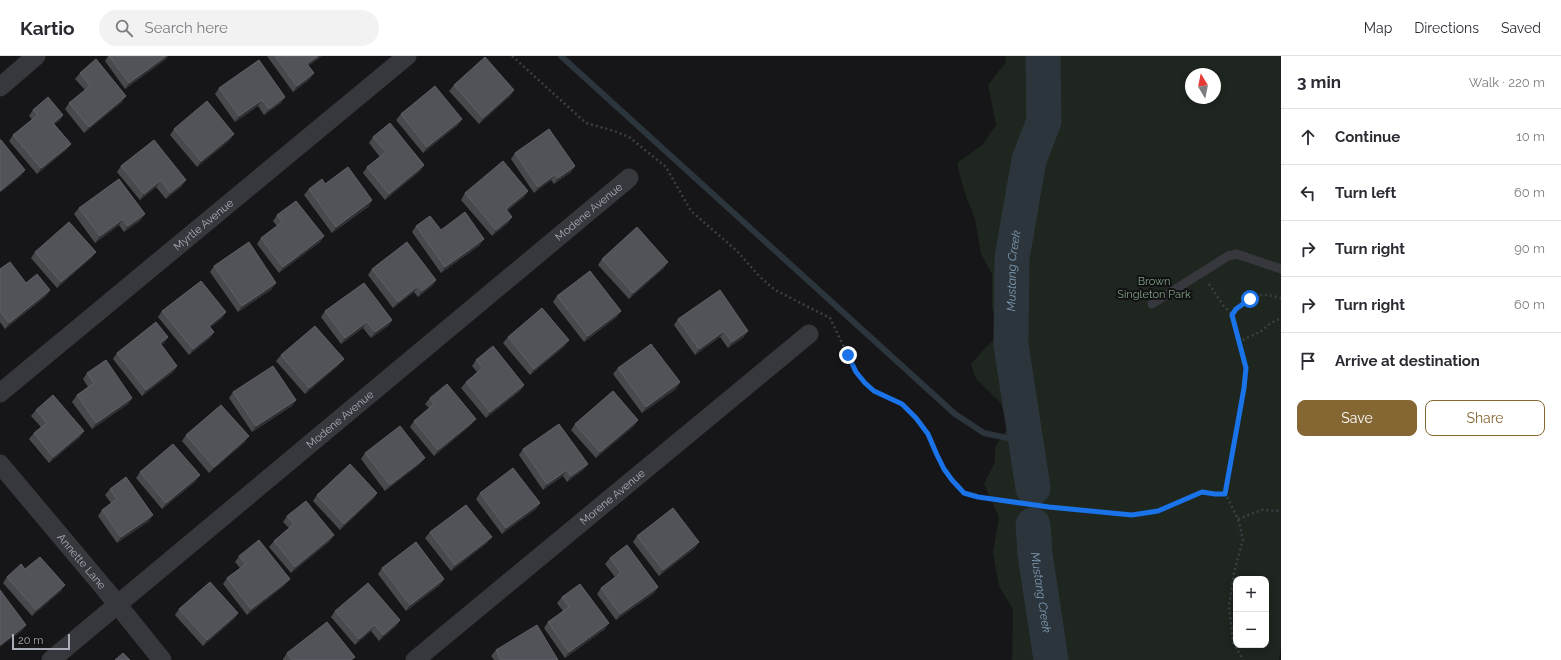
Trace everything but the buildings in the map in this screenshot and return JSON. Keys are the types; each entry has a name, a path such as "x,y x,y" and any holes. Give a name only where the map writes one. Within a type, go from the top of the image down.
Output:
{"street":[{"path":"0,87 36,56"},
{"name":"Myrtle Avenue","path":"0,393 407,56"},
{"name":"Modene Avenue","path":"51,660 629,178"},
{"name":"Morene Avenue","path":"415,660 809,334"},
{"name":"Annette Lane","path":"0,464 118,604 162,660"}],"lane":[{"path":"1152,304 1228,256 1237,254 1281,269"}],"path":[{"path":"512,56 586,123 629,137 666,167 691,211 737,251 759,276 775,290 830,318 856,372 874,391 902,404 916,418 928,434 944,469 964,493 978,497 1049,507 1132,515 1158,511 1202,492 1225,494"},
{"path":"1201,273 1223,305 1232,315 1246,368 1244,388 1225,494 1238,519 1243,539 1234,573 1229,606 1233,642 1243,660"},
{"path":"1232,315 1236,309 1250,299 1263,295 1281,298"},
{"path":"1238,342 1260,332 1271,323 1281,318"},
{"path":"1238,519 1262,510 1281,511"}],"green space":[{"name":"Brown Singleton Park","path":"1005,56 1281,56 1281,647 1279,660 1012,660 1013,610 999,586 993,553 999,517 984,484 995,462 995,447 1011,423 1000,402 976,379 971,364 999,335 992,308 992,274 981,254 975,219 964,191 957,163 982,145 996,125 988,85 1006,62"}],"waterway":[{"path":"561,56 955,414 984,433 1026,442"},
{"name":"Mustang Creek","path":"1033,488 1011,345 1012,258 1029,160 1044,121 1043,56"},
{"name":"Mustang Creek","path":"1033,525 1035,554 1051,660"}],"route":[{"path":"848,355 856,372 865,383 874,391 902,404 916,418 928,434 944,469 964,493 978,497 1049,507 1132,515 1158,511 1202,492 1225,494 1244,388 1246,368 1232,315 1236,309 1250,299"}]}
